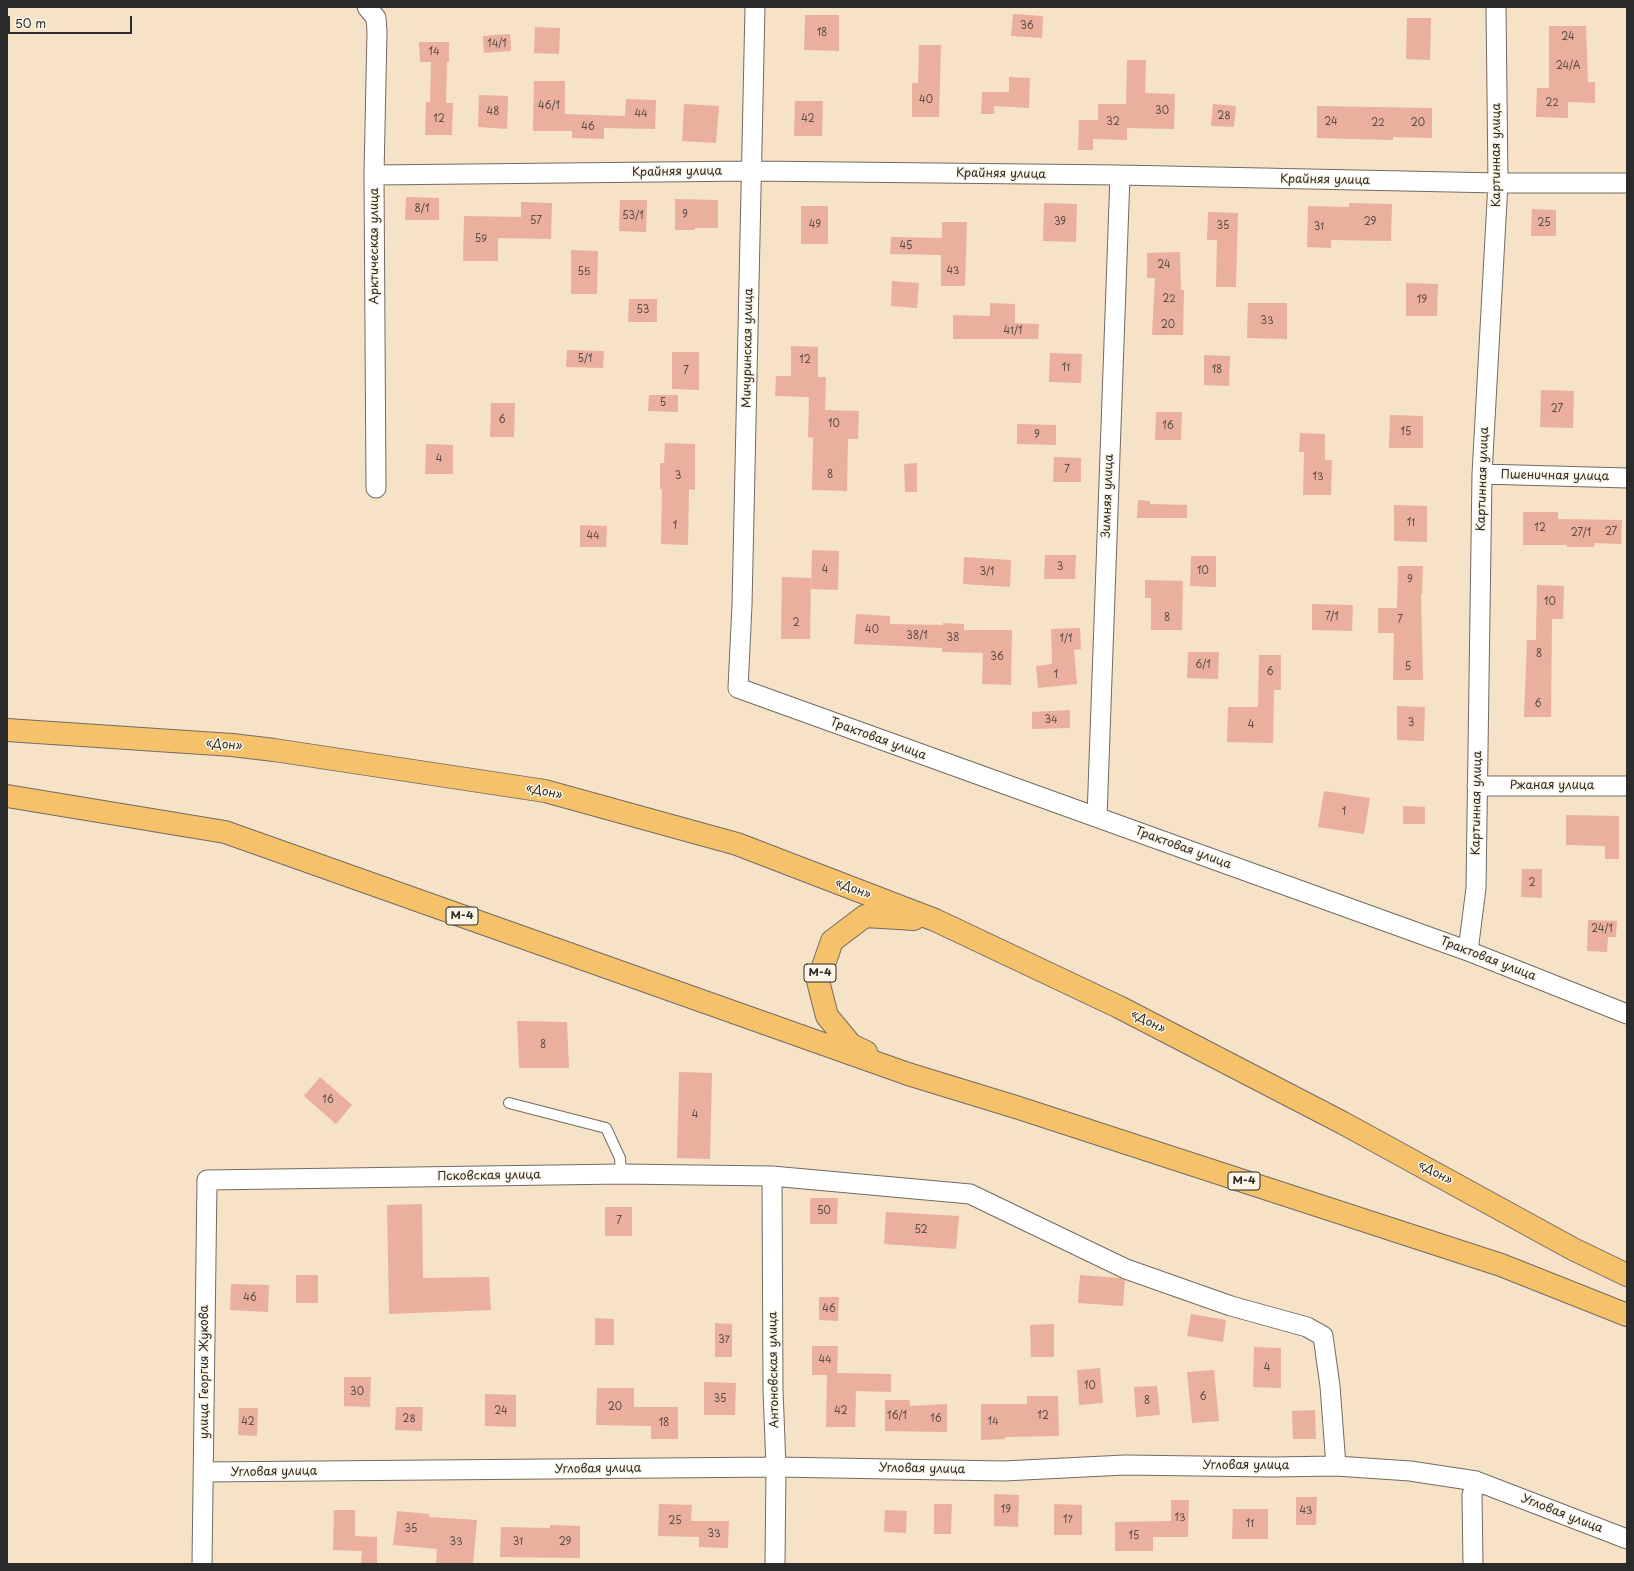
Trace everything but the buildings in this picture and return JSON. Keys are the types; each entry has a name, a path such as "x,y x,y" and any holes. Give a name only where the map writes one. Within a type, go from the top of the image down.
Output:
{"highway":[{"name":"«Дон»","path":"7,730 232,745 545,791 737,844 935,920 1119,1007 1343,1123 1573,1249 1627,1275"},
{"name":"М-4","path":"7,796 225,832 908,1074 1019,1108 1501,1265 1627,1315"},
{"name":"М-4","path":"908,1074 851,1045 827,1016 818,981 832,941 865,916 935,920"}],"street":[{"name":"Арктическая улица","path":"367,7 376,18 377,32 374,175 376,488"},
{"name":"Мичуринская улица","path":"738,688 742,605 755,7"},
{"name":"Картинная улица","path":"1468,951 1476,888 1482,474 1498,183 1496,7"},
{"name":"Крайняя улица","path":"374,175 752,171 1120,175 1498,183 1627,184"},
{"name":"Зимняя улица","path":"1096,817 1120,175"},
{"name":"Пшеничная улица","path":"1482,474 1627,478"},
{"name":"Трактовая улица","path":"738,688 1468,951 1627,1014"},
{"name":"Ржаная улица","path":"1477,786 1627,786"},
{"name":"Псковская улица","path":"207,1180 621,1174 772,1176 970,1194 1126,1269 1231,1306 1307,1327 1323,1336 1330,1386 1336,1466"},
{"name":"Антоновская улица","path":"772,1176 773,1390 776,1467 775,1564"},
{"name":"улица Георгия Жукова","path":"202,1564 207,1180"},
{"name":"Угловая улица","path":"204,1472 776,1467 1004,1471 1125,1464 1272,1467 1336,1466 1410,1471 1476,1481 1627,1539"},
{"path":"1473,1564 1472,1494 1476,1481"}],"lane":[{"path":"509,1103 606,1128 620,1158 621,1174"}]}
